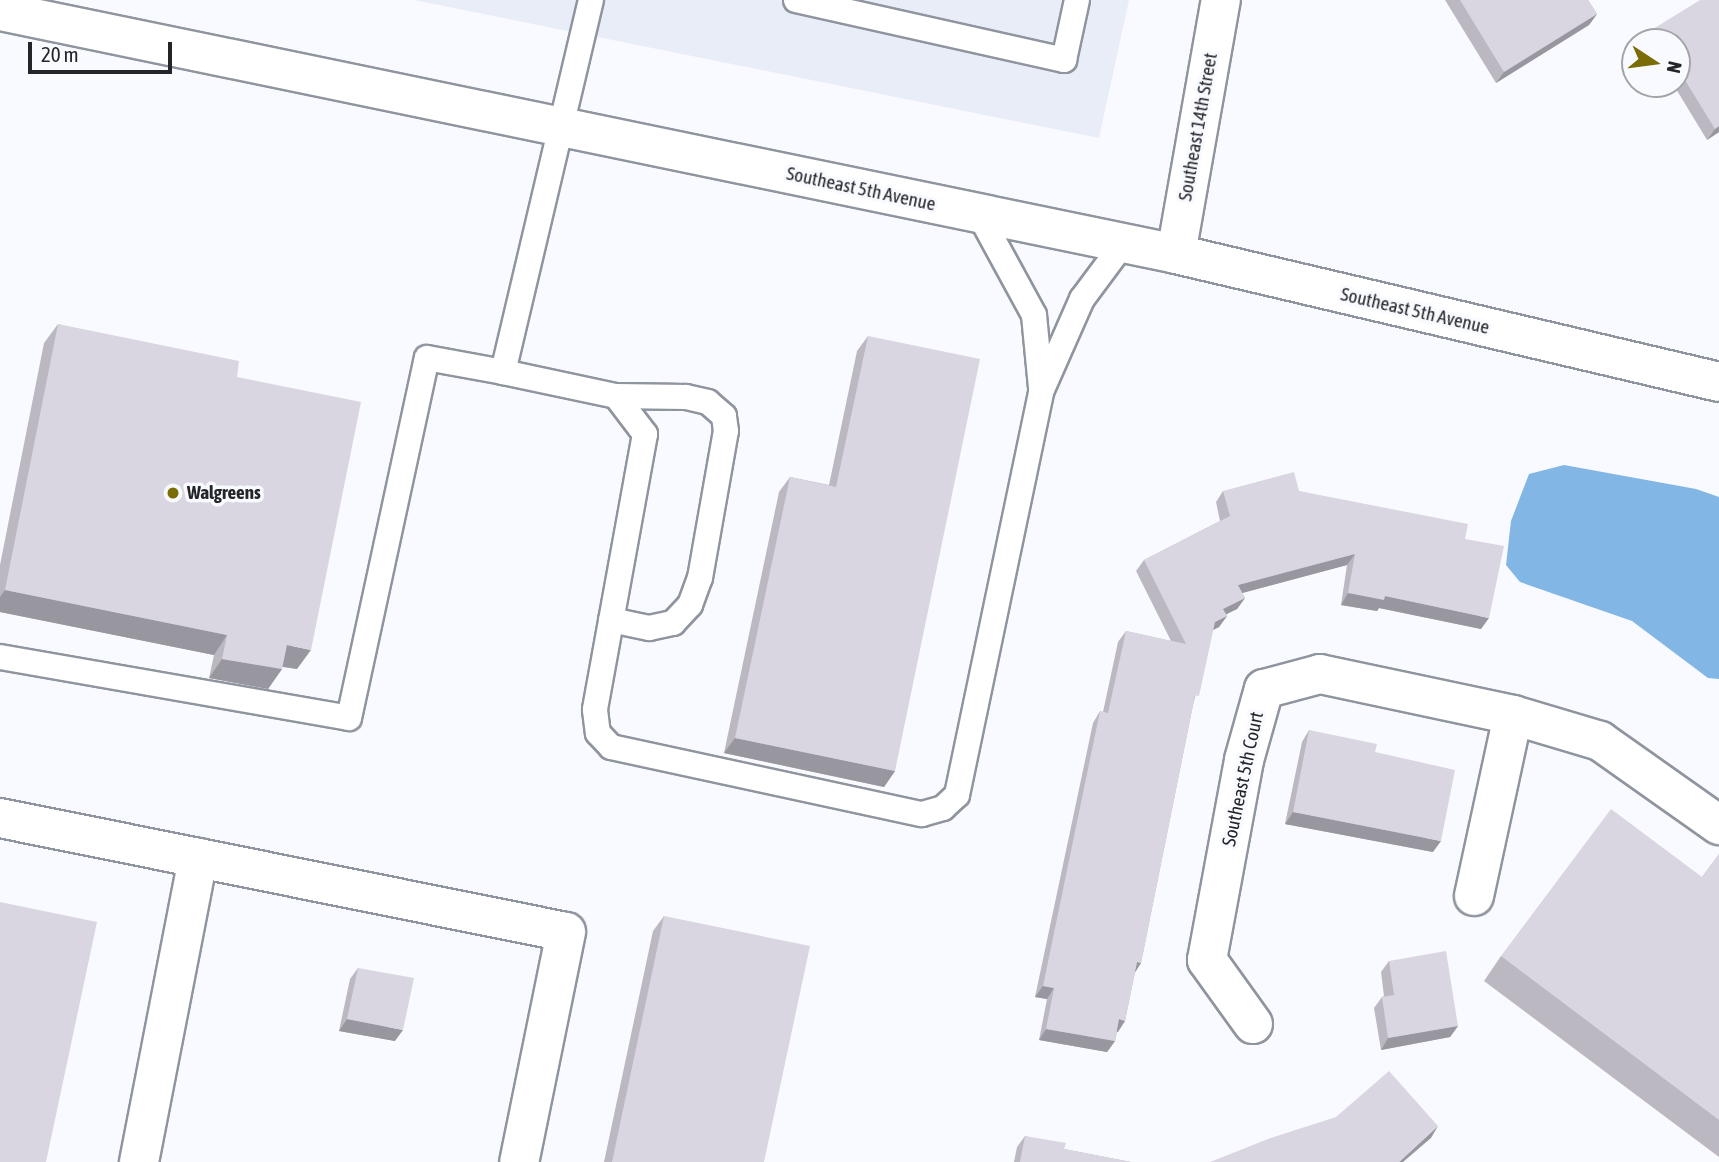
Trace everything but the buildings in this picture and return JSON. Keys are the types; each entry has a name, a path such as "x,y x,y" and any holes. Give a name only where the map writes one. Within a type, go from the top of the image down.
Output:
{"street":[{"name":"Southeast 14th Street","path":"1175,254 1220,0"},
{"name":"Southeast 5th Avenue","path":"0,11 1175,254 1719,382"},
{"name":"Southeast 5th Court","path":"1253,1024 1207,960 1244,760 1264,689 1321,674 1513,715 1600,741 1719,825"},
{"path":"1474,896 1513,715"},
{"path":"0,818 566,932 519,1162"},
{"path":"139,1162 198,858"}],"lane":[{"path":"503,372 591,0"},
{"path":"796,0 1064,60 1077,0"},
{"path":"979,214 1034,314 1041,393"},
{"path":"616,396 645,434 595,710 598,733 611,747 922,814 943,808 957,795 1041,393 1082,299 1123,244"},
{"path":"0,657 349,718 427,358 616,396 685,397 708,402 724,416 726,448 700,578 690,606 673,623 649,628 611,620"}],"shaded area":[{"path":"414,0 1129,0 1099,138"}],"water":[{"path":"1564,465 1696,489 1719,497 1719,679 1708,678 1632,621 1520,582 1506,565 1511,521 1529,474"}],"place":[{"name":"Walgreens","path":"173,493"}]}
